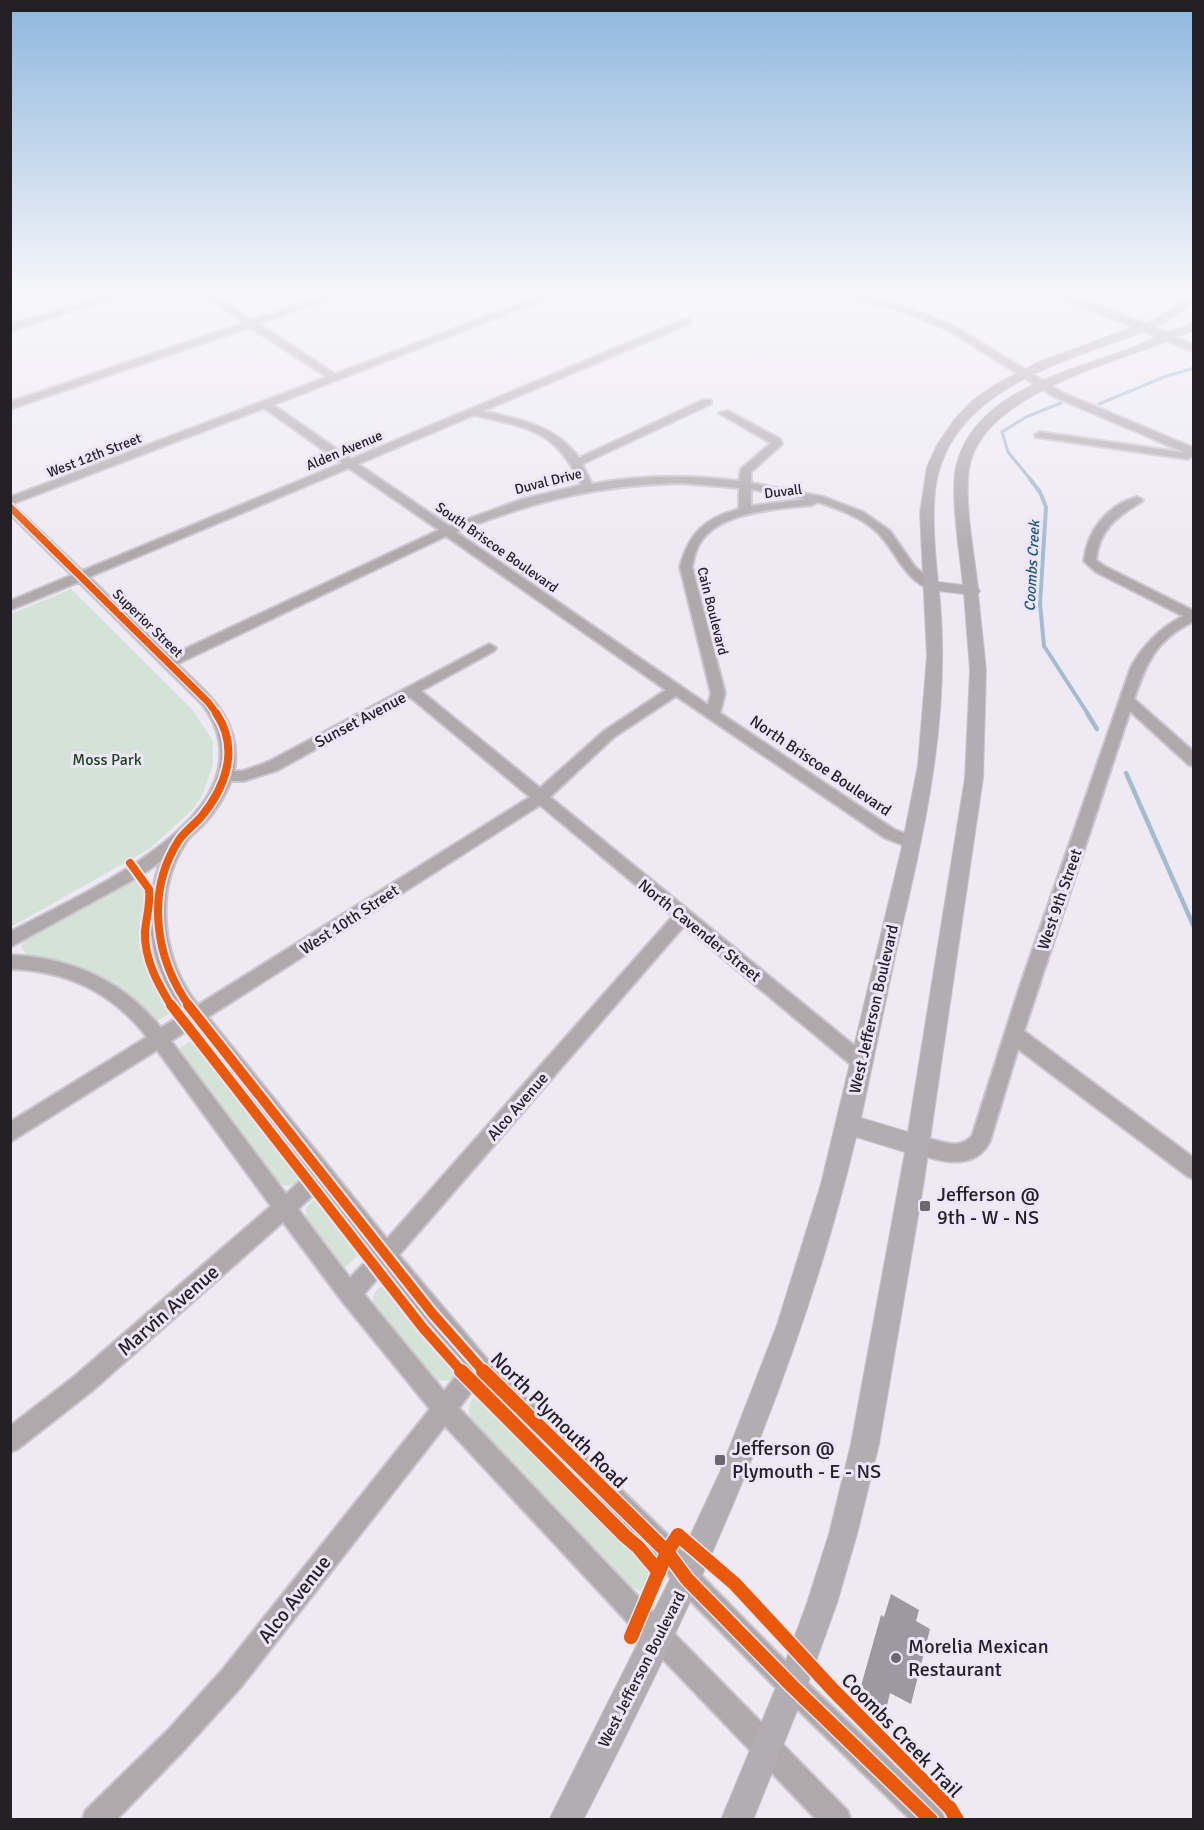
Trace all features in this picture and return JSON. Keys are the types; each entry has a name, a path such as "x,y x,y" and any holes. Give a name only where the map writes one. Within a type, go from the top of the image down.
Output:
{"main road":[{"name":"West Jefferson Boulevard","path":"565,1820 687,1579 750,1430 782,1345 832,1188 911,842 932,730 935,662 933,586 927,528 929,486 933,467 942,447 961,419 990,393 1032,379"},
{"name":"West Jefferson Boulevard","path":"737,1820 792,1686 822,1603 843,1534 865,1444 917,1145 974,778 979,679 973,591 961,484 967,453 978,432 1032,379"},
{"path":"933,586 973,591"},
{"path":"848,1124 917,1145"}],"street":[{"path":"10,406 91,378"},
{"name":"West 12th Street","path":"10,501 334,378"},
{"name":"Alden Avenue","path":"10,606 553,378"},
{"path":"1032,379 1068,399 1194,452"},
{"path":"576,463 707,402"},
{"name":"South Briscoe Boulevard","path":"265,404 713,714"},
{"path":"474,412 544,432 563,446 576,463 587,486"},
{"path":"724,413 776,441 777,444 746,471 744,485 746,511"},
{"path":"1040,435 1194,457"},
{"name":"Duval Drive","path":"169,662 447,531 520,502 587,486 674,479 744,485 824,500 870,521 897,546 917,576 933,586"},
{"name":"Duvall","path":"746,511 824,500"},
{"path":"1137,500 1101,524 1095,537 1090,561 1100,569 1193,616"},
{"name":"Superior Street","path":"10,507 169,662 208,702 223,722 230,748 226,776 214,801 180,839"},
{"name":"Cain Boulevard","path":"713,714 718,693 686,567 687,553 696,537 718,520 746,511"},
{"name":"West 9th Street","path":"917,1145 963,1154 974,1149 980,1141 1144,654 1162,633 1193,616"},
{"name":"Sunset Avenue","path":"226,776 244,776 273,766 489,648"},
{"name":"West 10th Street","path":"10,1133 539,798 609,734 676,690"},
{"name":"North Cavender Street","path":"412,691 861,1062"},
{"path":"1127,700 1194,761"},
{"name":"North Briscoe Boulevard","path":"713,714 890,834 911,842"},
{"path":"180,839 145,866 14,939 14,962 73,973 121,998 159,1039 349,1294 444,1409 837,1820"},
{"name":"North Plymouth Road","path":"180,839 163,883 159,902 158,933 164,960 174,981 197,1016 432,1313 478,1366 667,1552 687,1579 792,1686 931,1820"},
{"path":"145,866 163,883"},
{"name":"Alco Avenue","path":"349,1294 387,1254 683,916"},
{"path":"1015,1034 1194,1170"},
{"name":"Marvin Avenue","path":"10,1441 84,1383 322,1175"},
{"name":"Alco Avenue","path":"96,1820 177,1739 232,1678 478,1366"}],"green space":[{"name":"Moss Park","path":"71,589 192,709 213,741 213,764 203,794 192,810 149,849 11,927 11,614"},
{"path":"144,876 155,887 153,936 158,963 169,991 179,1007 156,1022 141,1007 112,985 83,973 28,958 21,946 25,941"},
{"path":"201,1034 305,1167 302,1177 296,1184 288,1186 278,1182 177,1050"},
{"path":"321,1196 332,1199 368,1246 343,1269 306,1219 306,1208 315,1198"},
{"path":"391,1283 401,1287 459,1360 456,1374 450,1380 434,1381 376,1311 373,1301 375,1293 381,1287"},
{"path":"484,1391 492,1392 661,1561 660,1574 650,1589 644,1591 632,1587 472,1421 469,1412 470,1403 475,1396"}],"building":[{"name":"Morelia Mexican Restaurant","path":"891,1594 919,1610 916,1621 930,1629 911,1704 890,1693 886,1710 861,1686 881,1615 884,1617"}],"waterway":[{"name":"Coombs Creek","path":"1099,404 1161,378"},
{"name":"Coombs Creek","path":"1031,480 1008,452 1002,432 1026,417 1061,403"},
{"name":"Coombs Creek","path":"1030,479 1040,492 1046,507 1040,604 1044,646 1088,714"},
{"name":"Coombs Creek","path":"1087,713 1097,729"},
{"name":"Coombs Creek","path":"1126,773 1194,927"}],"cycle path":[{"path":"10,507 208,702 225,730 229,744 229,758 222,785 201,817 179,840 166,868 159,899 160,946 171,978 188,1005 432,1313 478,1366 667,1552 687,1579 792,1686 931,1820"},
{"path":"130,863 148,885 150,894 145,930 147,952 158,983 175,1011 423,1328 468,1379 625,1536 634,1542 659,1572"},
{"name":"Coombs Creek Trail","path":"631,1637 667,1552 678,1535 735,1584 834,1691 950,1808 957,1820"}],"place":[{"name":"Jefferson @ 9th - W - NS","path":"925,1206"},
{"name":"Jefferson @ Plymouth - E - NS","path":"720,1460"},
{"name":"Morelia Mexican Restaurant","path":"896,1658"}]}
